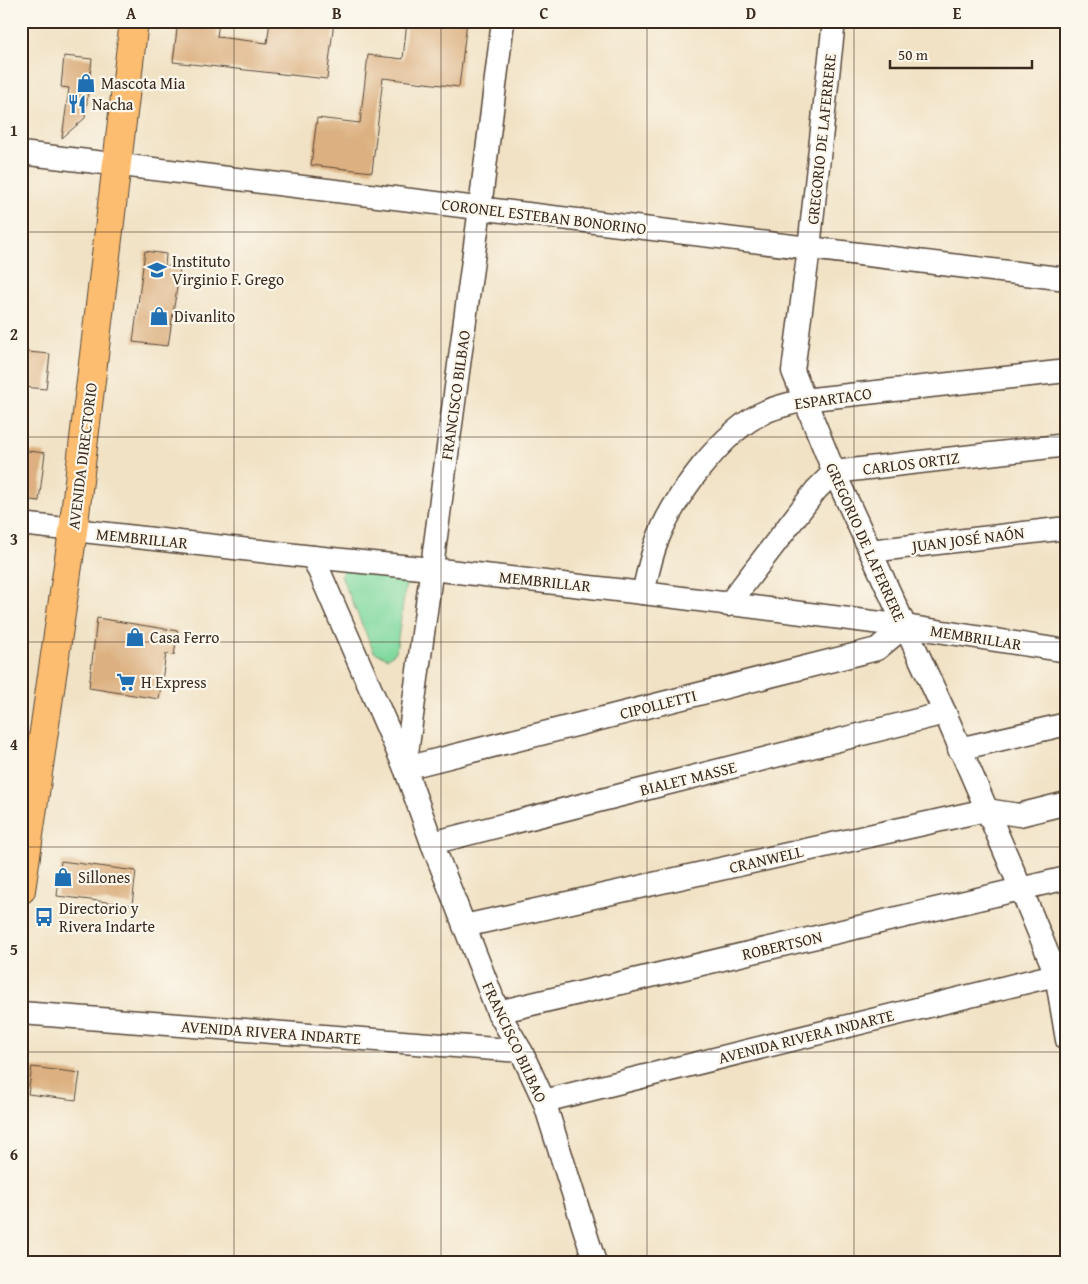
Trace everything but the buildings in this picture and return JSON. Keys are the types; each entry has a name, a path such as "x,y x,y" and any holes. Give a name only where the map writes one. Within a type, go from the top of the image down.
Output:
{"main road":[{"name":"AVENIDA DIRECTORIO","path":"21,890 74,531 134,21"}],"street":[{"name":"FRANCISCO BILBAO","path":"405,768 480,208 503,21"},
{"name":"GREGORIO DE LAFERRERE","path":"834,21 809,248 793,371 834,472 945,713 1021,889 1061,973 1067,1040"},
{"name":"CORONEL ESTEBAN BONORINO","path":"21,153 1067,279"},
{"name":"ESPARTACO","path":"643,593 656,543 671,513 694,477 733,432 766,411 804,400 1067,371"},
{"name":"CARLOS ORTIZ","path":"834,472 1067,445"},
{"path":"728,605 816,490 834,472"},
{"name":"MEMBRILLAR","path":"21,524 643,593 904,626 1067,651"},
{"name":"JUAN JOSÉ NAÓN","path":"870,550 1067,528"},
{"name":"FRANCISCO BILBAO","path":"313,557 405,768 498,1012 521,1051 544,1101 596,1263"},
{"name":"CIPOLLETTI","path":"405,768 877,649 904,626"},
{"name":"BIALET MASSE","path":"432,843 945,713"},
{"path":"959,749 1067,724"},
{"name":"CRANWELL","path":"464,926 986,810 1019,815 1067,803"},
{"name":"ROBERTSON","path":"498,1012 1067,878"},
{"name":"AVENIDA RIVERA INDARTE","path":"544,1101 1061,973"},
{"name":"AVENIDA RIVERA INDARTE","path":"21,1013 521,1051"}],"green space":[{"path":"344,566 404,575 406,583 396,652 388,658 374,652 341,576"}],"place":[{"name":"Mascota Mia","path":"86,83"},
{"name":"Nacha","path":"77,104"},
{"name":"Instituto Virginio F. Grego","path":"157,270"},
{"name":"Divanlito","path":"159,316"},
{"name":"Casa Ferro","path":"135,637"},
{"name":"H Express","path":"126,682"},
{"name":"Sillones","path":"63,877"},
{"name":"Directorio y Rivera Indarte","path":"44,917"}]}
